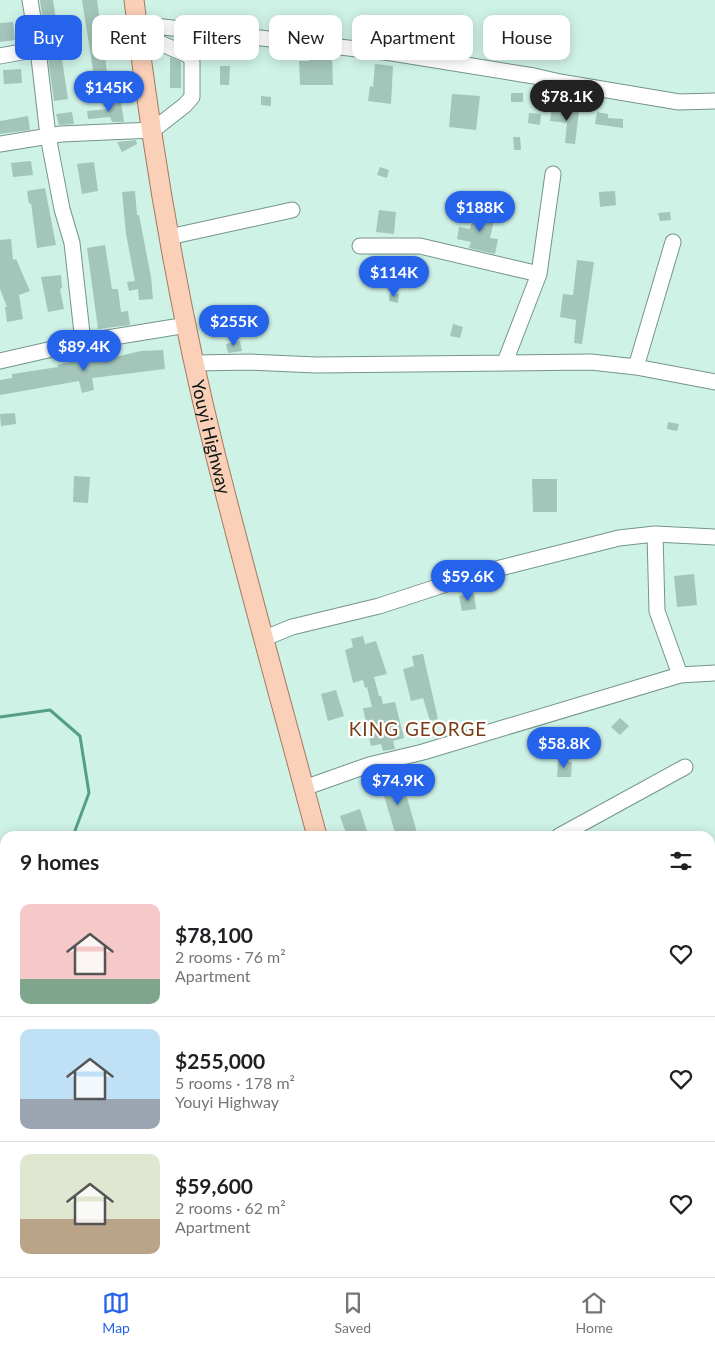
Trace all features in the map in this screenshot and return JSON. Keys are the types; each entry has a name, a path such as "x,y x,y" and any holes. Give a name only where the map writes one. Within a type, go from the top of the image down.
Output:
{"main road":[{"name":"Youyi Highway","path":"134,0 136,15"},
{"name":"Youyi Highway","path":"143,60 169,238 215,453 316,831"}],"street":[{"path":"30,0 32,15"},
{"path":"164,31 392,53 679,102 715,101"},
{"path":"0,144 48,136 116,130 153,130 185,105 192,97 192,62 190,56 164,43"},
{"path":"0,56 15,53"},
{"path":"39,60 48,136 62,209 72,243 83,342"},
{"path":"505,362 539,274 553,174"},
{"path":"169,238 292,210"},
{"path":"636,367 673,242"},
{"path":"360,246 420,246 539,274"},
{"path":"0,361 83,342 187,325"},
{"path":"196,363 249,362 316,365 591,362 636,367 715,382"},
{"path":"265,638 292,627 379,606 480,573 619,538 655,534 715,537"},
{"path":"655,534 657,611 680,675"},
{"path":"304,788 369,765 423,752 680,675 715,673"},
{"path":"569,831 685,767"}],"building":[{"path":"40,0 53,0 55,15 42,15"},
{"path":"82,0 97,0 99,15 92,15 92,60 105,60 110,93 97,95"},
{"path":"13,22 15,40 0,42 0,23"},
{"path":"170,57 181,62 181,88 170,88"},
{"path":"48,60 62,60 68,99 54,101"},
{"path":"332,60 333,85 300,85 299,61"},
{"path":"375,64 393,66 391,104 368,101 370,86 373,87"},
{"path":"220,66 230,66 229,85 220,85"},
{"path":"21,69 22,83 4,84 3,70"},
{"path":"511,93 523,93 523,102 511,102"},
{"path":"452,94 480,96 476,130 449,127"},
{"path":"261,96 271,97 271,106 261,105"},
{"path":"121,102 124,122 112,122 110,117 88,119 87,111 108,109 107,105"},
{"path":"552,108 579,110 575,144 565,143 567,123 550,121"},
{"path":"72,112 74,124 59,125 56,114"},
{"path":"597,112 608,114 608,118 623,119 623,128 595,124"},
{"path":"529,113 541,114 540,125 528,123"},
{"path":"28,116 30,130 0,134 0,121"},
{"path":"513,137 520,137 521,150 514,150"},
{"path":"136,140 137,144 122,152 117,142"},
{"path":"31,161 33,175 13,177 11,163"},
{"path":"94,162 98,191 82,194 77,164"},
{"path":"380,167 389,170 387,178 377,175"},
{"path":"45,188 56,245 37,248 31,203 29,204 27,191"},
{"path":"135,191 137,215 139,215 151,277 153,299 139,300 138,289 129,291 127,282 135,281 126,234 122,192"},
{"path":"615,191 616,205 600,207 599,192"},
{"path":"379,210 396,212 394,234 376,232"},
{"path":"475,211 495,216 490,238 498,239 495,254 469,248 471,242 457,239 459,227 470,229"},
{"path":"670,212 671,220 660,221 658,213"},
{"path":"11,239 13,260 16,259 30,291 19,295 23,319 7,322 5,307 7,307 0,289 0,240"},
{"path":"105,245 112,289 118,289 121,312 128,311 130,325 98,329 87,248"},
{"path":"577,260 594,262 582,344 574,343 576,320 560,317 563,294 573,295"},
{"path":"61,275 62,288 60,289 64,309 48,312 41,277"},
{"path":"390,293 399,294 398,303 389,301"},
{"path":"453,324 463,327 460,338 450,336"},
{"path":"240,341 242,351 228,353 226,344"},
{"path":"163,350 165,369 92,378 94,390 82,393 79,381 0,395 0,380 12,378 12,374 58,367 57,365 77,360 93,358 94,362 141,351"},
{"path":"15,413 16,424 1,426 0,414"},
{"path":"668,422 679,424 677,431 667,429"},
{"path":"74,476 90,477 88,503 73,502"},
{"path":"532,479 557,479 557,512 533,512"},
{"path":"694,574 697,605 677,607 674,576"},
{"path":"474,593 476,609 462,611 459,596"},
{"path":"363,636 365,644 376,641 387,674 374,677 379,696 381,696 383,704 395,702 404,738 393,741 395,749 383,751 381,744 371,746 363,708 372,707 367,687 365,688 363,680 353,683 345,650 353,647 351,639"},
{"path":"423,654 438,719 430,721 423,698 411,701 403,669 414,666 412,656"},
{"path":"336,690 344,716 328,721 321,694"},
{"path":"620,718 629,726 620,735 611,727"},
{"path":"558,761 572,762 571,777 557,777"},
{"path":"400,773 417,831 395,831 379,779"},
{"path":"360,809 367,831 345,831 340,816"}],"waterway":[{"path":"0,717 50,710 80,736 89,793 75,831"}],"district":[{"name":"KING GEORGE","path":"418,728"}]}
